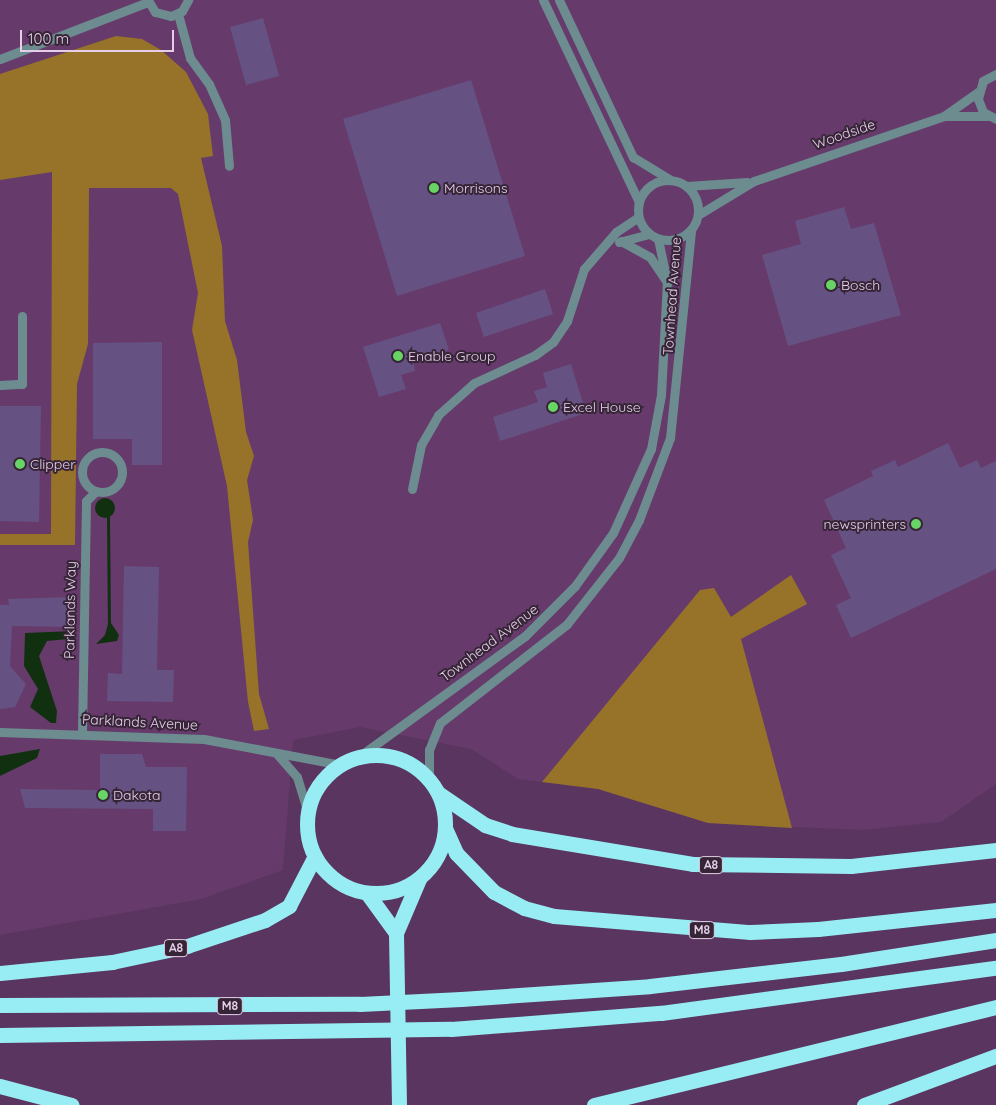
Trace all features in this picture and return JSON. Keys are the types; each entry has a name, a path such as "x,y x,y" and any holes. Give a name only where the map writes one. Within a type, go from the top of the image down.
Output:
{"highway":[{"path":"396,933 366,893 331,877 315,856 308,835 308,813 319,785 341,764 357,758 396,758 429,780 438,793 446,828 438,856 419,879 396,933 399,1105"},
{"name":"A8","path":"438,793 484,825 512,834 693,864 851,866 996,850"},
{"name":"M8","path":"446,828 456,853 494,892 524,908 554,916 750,932 818,930 996,910"},
{"name":"A8","path":"0,973 112,962 187,946 265,920 289,906 315,856"},
{"path":"366,893 394,891 419,879"},
{"name":"M8","path":"0,1005 350,1004 461,999 650,986 841,964 996,940"},
{"name":"M8","path":"0,1036 451,1029 661,1013 996,968"},
{"path":"594,1105 996,1007"},
{"path":"864,1105 996,1056"},
{"path":"0,1086 72,1105"}],"street":[{"path":"178,14 188,0"},
{"path":"543,0 639,202 638,217 654,236"},
{"path":"559,0 633,157 669,179 687,186 697,199 698,216 691,230 676,239 654,236 621,241 604,246"},
{"path":"0,59 148,1 158,14 178,14"},
{"path":"178,14 190,58 209,84 225,120 229,166"},
{"name":"Woodside","path":"698,216 754,181 944,116 978,92 983,81 996,74"},
{"name":"Woodside","path":"978,92 980,106 994,119"},
{"name":"Woodside","path":"944,116 994,119"},
{"path":"639,202 650,186 669,179"},
{"name":"Woodside","path":"687,186 754,181"},
{"path":"412,489 421,445 438,415 474,383 535,355 553,342 567,321 584,270 604,246 638,217"},
{"name":"Townhead Avenue","path":"429,780 429,750 440,723 566,624 618,558 639,520 671,431 691,230"},
{"name":"Townhead Avenue","path":"357,758 525,636 553,612 600,554 633,497 651,450 665,360 667,282 654,236"},
{"path":"621,241 650,257 667,282"},
{"path":"0,385 22,384 22,316"},
{"path":"107,452 119,460 122,474 112,489 96,491 85,482 82,466 91,455 107,452"},
{"name":"Parklands Way","path":"82,732 86,501 96,491"},
{"name":"Parklands Avenue","path":"0,732 82,732 222,741 277,754 341,764"},
{"path":"277,754 297,777 308,813"}],"shaded area":[{"path":"0,0 996,0 996,784 941,822 862,830 708,823 598,789 518,779 471,749 360,727 293,740 283,870 201,899 0,935"},
{"path":"116,36 142,39 161,50 186,72 208,114 213,156 201,158 222,246 225,321 237,360 246,432 254,456 247,480 253,520 248,542 259,694 269,729 254,731 248,702 227,486 192,330 198,293 178,194 171,188 89,188 88,344 77,384 75,545 0,545 0,534 51,534 52,172 0,180 0,74"},
{"path":"105,498 112,501 115,508 112,515 105,518 98,515 95,508 98,501"},
{"path":"791,575 807,604 741,639 792,828 708,823 598,789 542,782 700,590 714,588 731,617"},
{"path":"109,620 119,635 117,641 96,644 105,635"},
{"path":"74,631 76,644 68,639 47,641 39,656 57,711 56,723 51,723 30,707 38,689 24,666 25,633"},
{"path":"40,749 37,758 0,776 0,756"}],"building":[{"path":"263,18 279,76 246,85 230,27"},
{"name":"Morrisons","path":"471,80 525,256 397,296 343,119"},
{"name":"Bosch","path":"844,207 851,229 874,223 901,315 788,346 762,255 801,244 795,221"},
{"path":"545,289 553,314 484,337 476,313"},
{"name":"Enable Group","path":"440,323 449,350 413,361 415,371 401,375 406,389 379,397 363,347"},
{"path":"162,342 162,465 132,465 132,439 93,439 93,343"},
{"name":"Excel House","path":"571,364 586,413 500,441 493,417 538,402 534,391 547,387 543,373"},
{"name":"Clipper","path":"0,406 41,406 39,522 0,521"},
{"name":"newsprinters","path":"948,443 960,468 977,460 981,468 996,461 996,569 851,638 836,605 851,598 831,555 846,548 824,500 873,476 871,471 895,460 898,467"},
{"path":"124,566 159,567 157,670 174,670 173,702 107,701 108,673 122,674"},
{"path":"72,597 71,627 12,626 10,666 26,684 15,707 0,709 0,605 9,605 8,599"},
{"name":"Dakota","path":"100,754 142,754 146,767 187,767 186,831 153,831 153,809 25,808 20,789 100,790"}],"waterway":[{"path":"108,516 109,623"}],"place":[{"name":"Morrisons","path":"434,188"},
{"name":"Bosch","path":"831,285"},
{"name":"Enable Group","path":"398,356"},
{"name":"Excel House","path":"553,407"},
{"name":"Clipper","path":"20,464"},
{"name":"newsprinters","path":"916,524"},
{"name":"Dakota","path":"103,795"}]}
